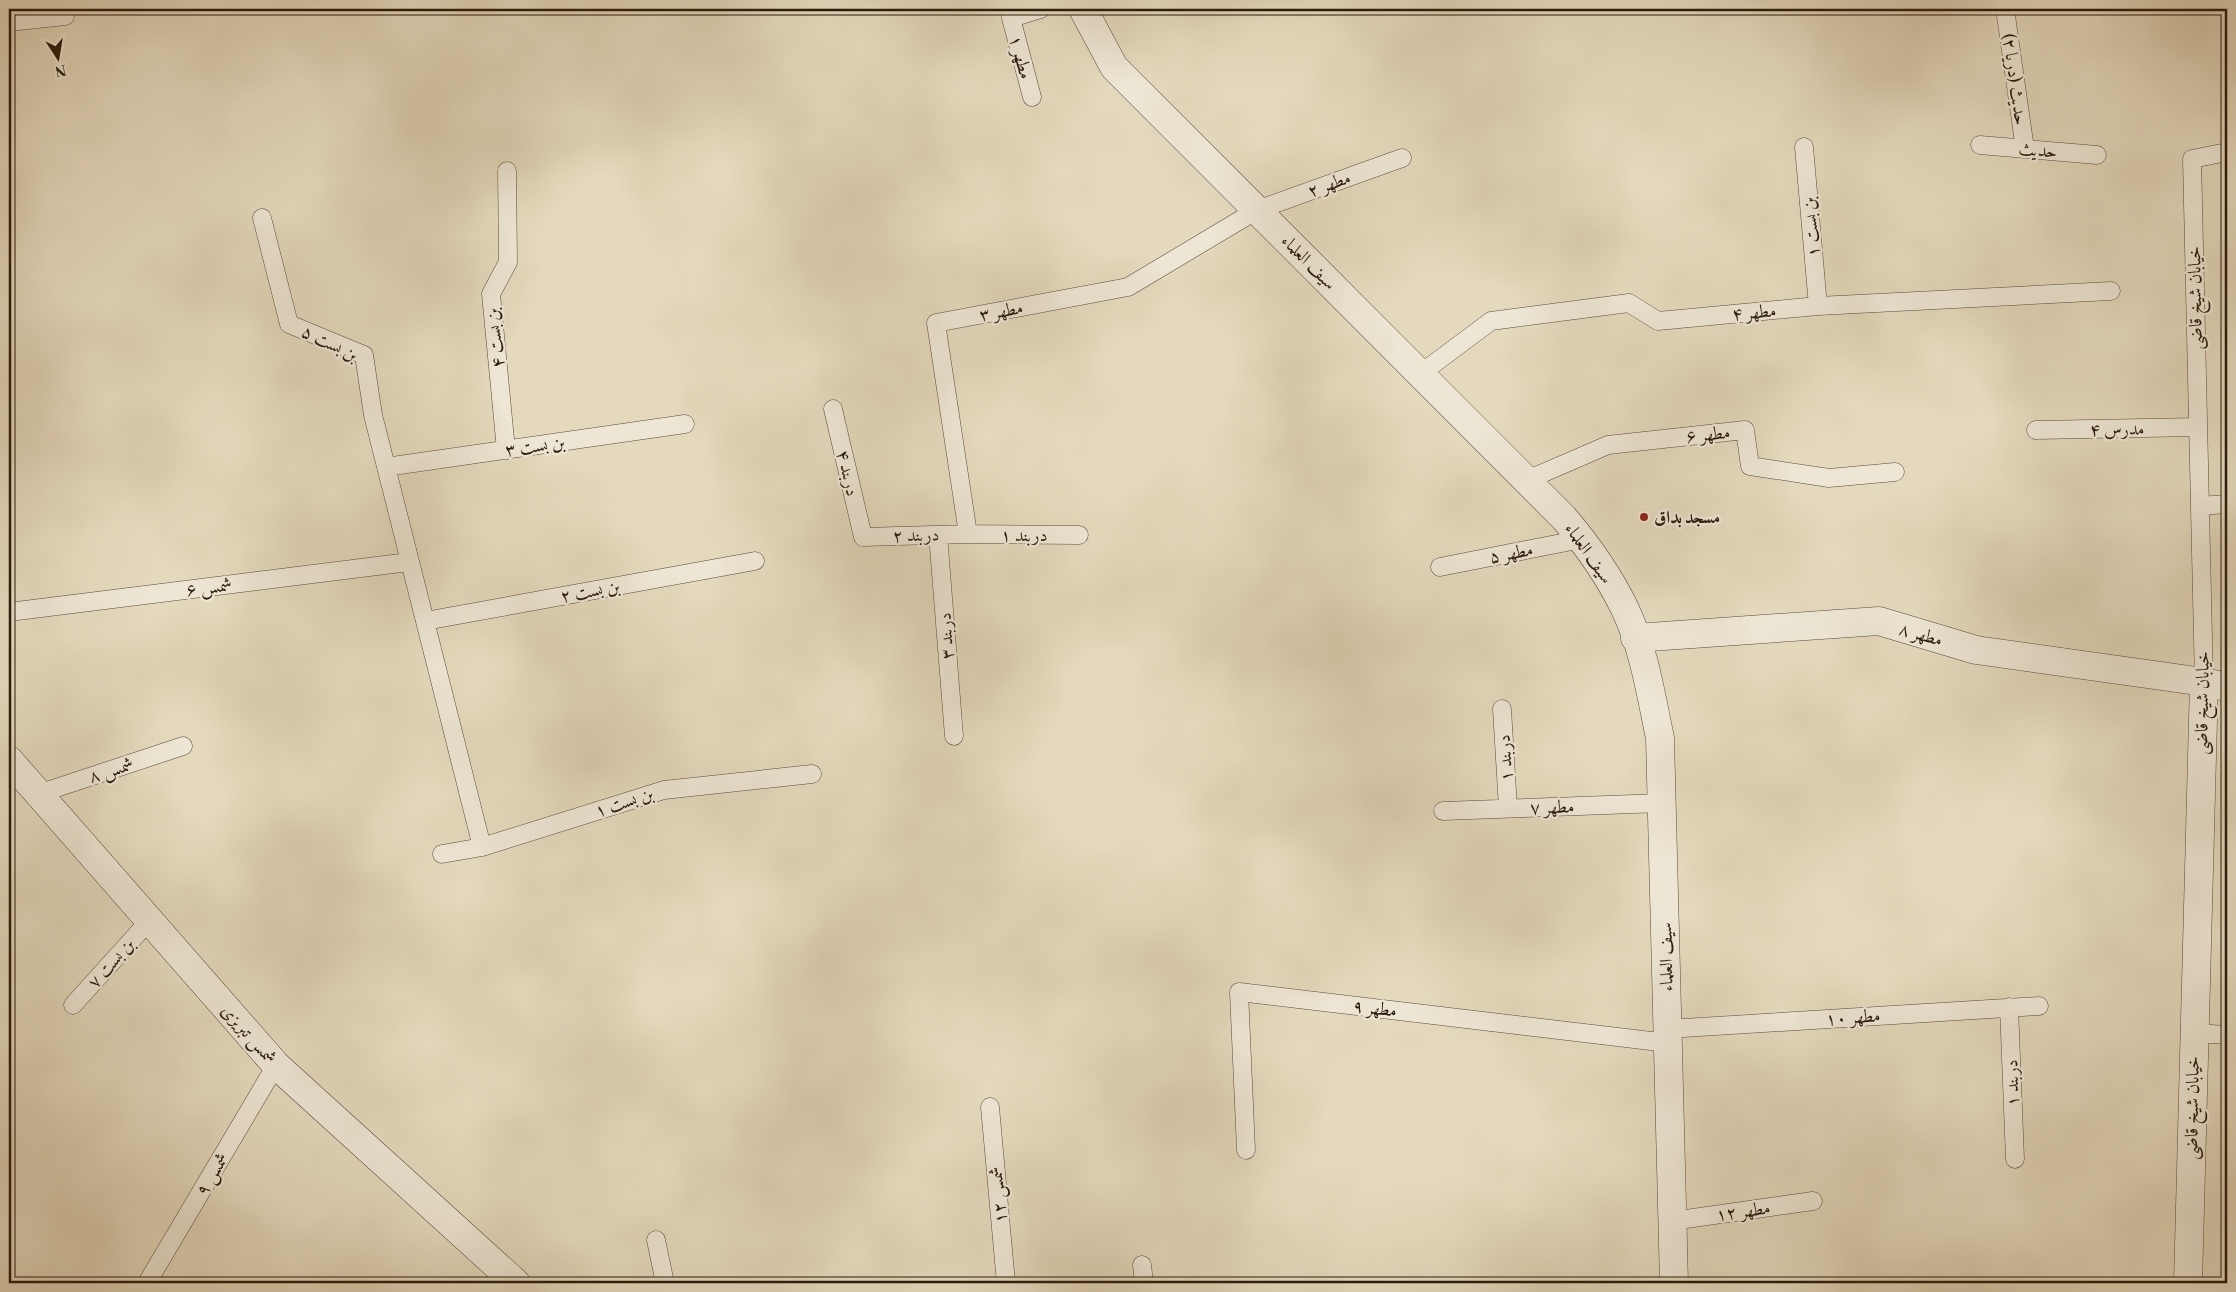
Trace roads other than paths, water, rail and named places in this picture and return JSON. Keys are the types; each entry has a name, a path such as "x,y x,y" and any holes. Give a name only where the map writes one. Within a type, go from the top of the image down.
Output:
{"street":[{"name":"سیف العلماء","path":"1083,9 1114,67 1527,480 1582,539 1626,610 1645,669 1660,738 1674,1283"},
{"name":"مطهر ۸","path":"1636,638 1879,621 1976,650 2216,685"},
{"name":"خیابان شیخ قاضی","path":"2188,1283 2194,1033 2216,685"},
{"name":"شمس تبریزی","path":"9,760 276,1065 516,1283"}],"lane":[{"name":"مطهر ۱","path":"1032,97 1011,18 1041,9"},
{"name":"حدیث (دریا ۲)","path":"2005,9 2025,149"},
{"path":"9,22 65,16"},
{"name":"حدیث","path":"1980,145 2097,155"},
{"name":"بن بست ۱","path":"1804,147 1818,306"},
{"name":"خیابان شیخ قاضی","path":"2216,685 2200,506 2192,159 2227,152"},
{"name":"مطهر ۲","path":"1257,210 1402,158"},
{"name":"بن بست ۴","path":"506,171 508,262 491,294 506,450"},
{"name":"مطهر ۳","path":"968,534 936,323 1128,287 1257,210"},
{"name":"بن بست ۵","path":"262,218 289,324 364,355 373,415 386,467"},
{"name":"مطهر ۴","path":"1420,374 1491,321 1630,303 1658,321 1818,306 2111,291"},
{"name":"دربند ۴","path":"833,409 863,537"},
{"name":"بن بست ۳","path":"386,467 684,424"},
{"name":"مدرس ۴","path":"2036,430 2198,428"},
{"name":"مطهر ۶","path":"1527,480 1608,445 1744,430 1750,466 1829,478 1895,472"},
{"path":"386,467 482,847"},
{"path":"2200,506 2227,504"},
{"name":"دربند ۲","path":"863,537 968,534"},
{"name":"دربند ۱","path":"968,534 1079,535"},
{"name":"دربند ۳","path":"938,535 954,736"},
{"name":"مطهر ۵","path":"1440,567 1582,539"},
{"name":"بن بست ۲","path":"425,621 755,560"},
{"name":"شمس ۶","path":"9,612 409,562"},
{"name":"دربند ۱","path":"1502,708 1508,808"},
{"name":"شمس ۸","path":"38,794 183,746"},
{"name":"بن بست ۱","path":"442,854 482,847 664,790 812,774"},
{"name":"مطهر ۷","path":"1443,811 1662,803"},
{"name":"بن بست ۷","path":"73,1005 149,921"},
{"name":"مطهر ۹","path":"1246,1150 1239,992 1668,1036"},
{"name":"مطهر ۱۰","path":"1668,1036 2008,1007 2039,1006"},
{"name":"دربند ۱","path":"2008,1007 2015,1159"},
{"path":"2194,1033 2227,1034"},
{"name":"شمس ۹","path":"147,1283 276,1065"},
{"name":"شمس ۱۲","path":"990,1107 1006,1283"},
{"name":"مطهر ۱۲","path":"1672,1221 1813,1202"},
{"path":"656,1240 664,1283"},
{"path":"1142,1265 1144,1283"}],"place":[{"name":"مسجد بداق","path":"1644,517"}]}
